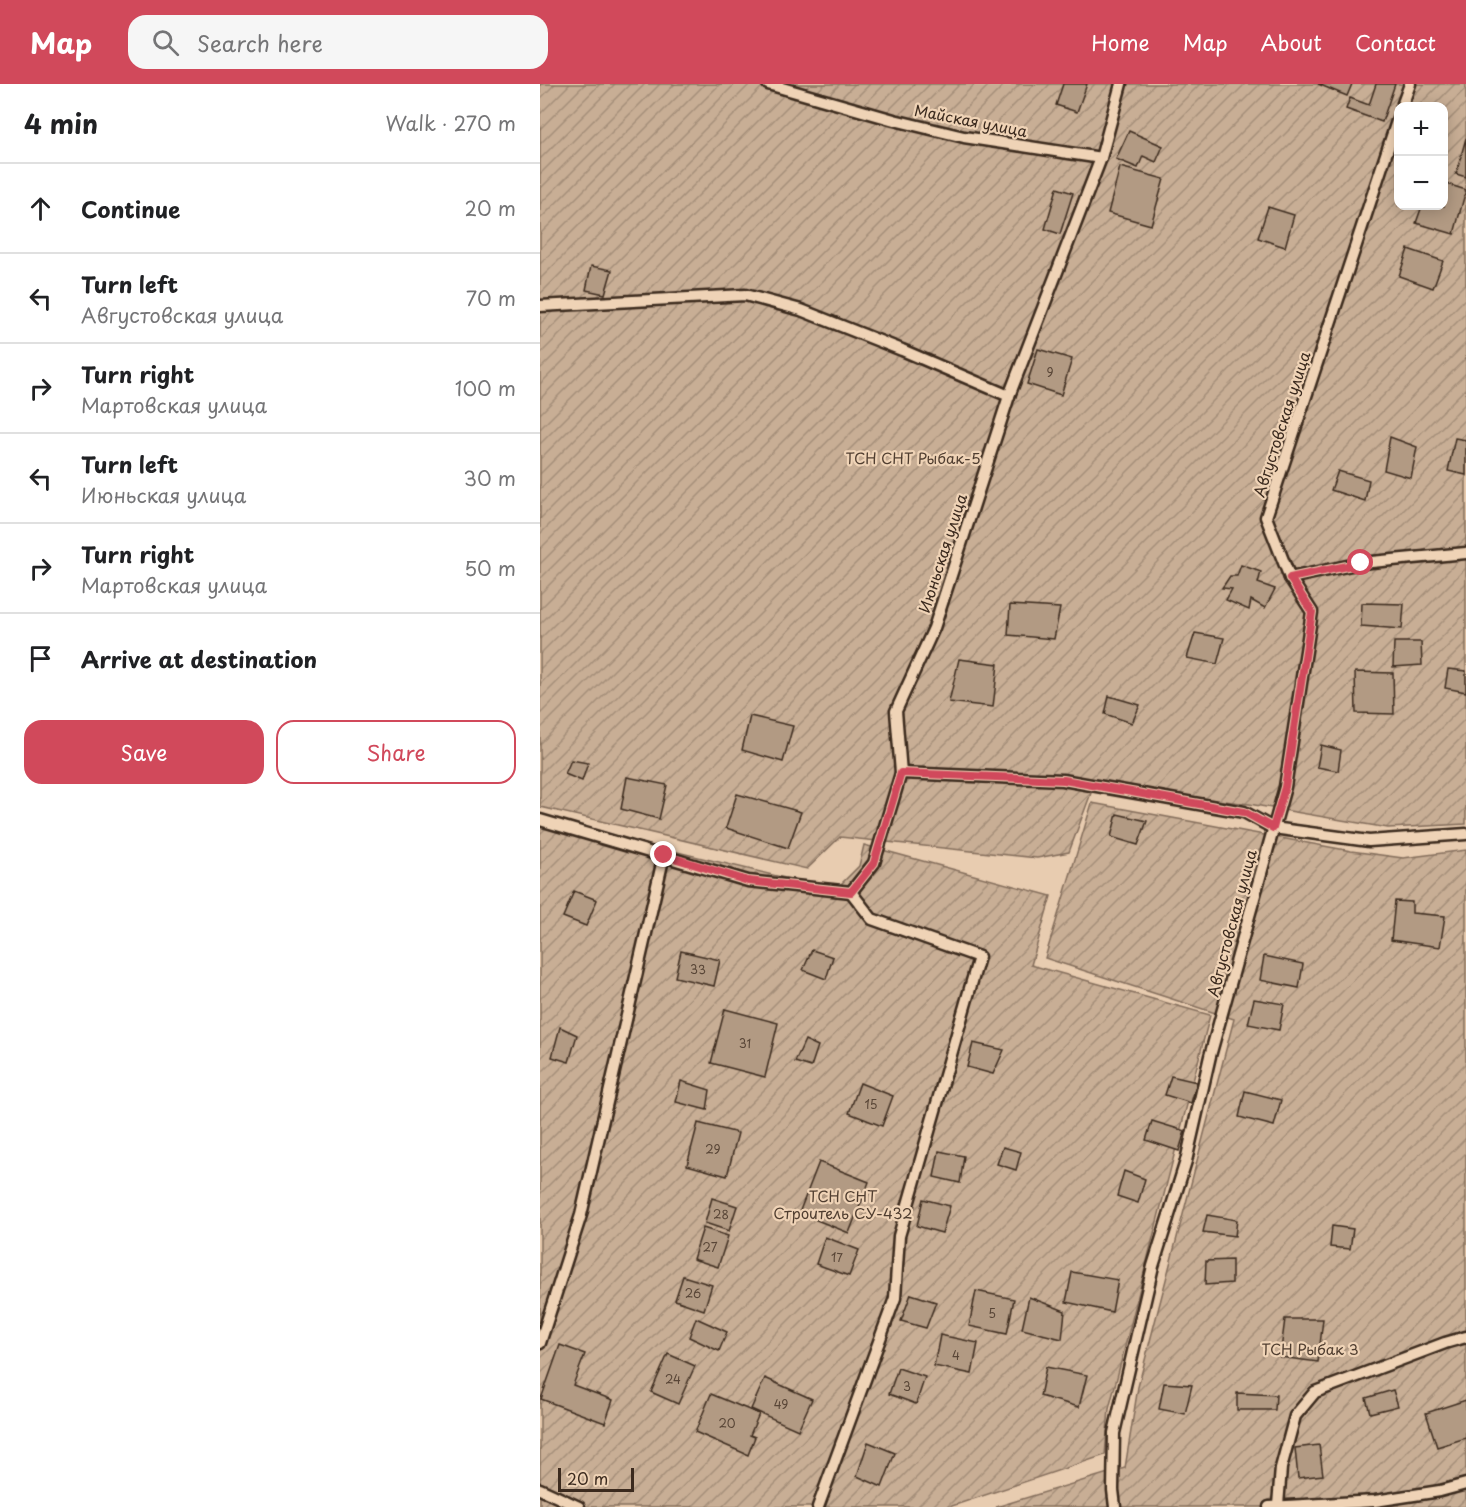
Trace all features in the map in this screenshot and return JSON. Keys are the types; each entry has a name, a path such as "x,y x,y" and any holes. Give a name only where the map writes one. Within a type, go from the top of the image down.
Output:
{"lane":[{"name":"Майская улица","path":"768,84 894,120 964,137 1101,158"},
{"name":"Июньская улица","path":"851,892 874,863 901,773 896,711 934,628 1009,396 1101,158 1121,84"},
{"path":"1403,102 1410,84"},
{"name":"Августовская улица","path":"1114,1507 1114,1432 1154,1266 1186,1161 1210,1056 1285,787 1312,612 1290,578 1266,517 1394,130"},
{"path":"540,306 745,295 801,310 1009,396"},
{"path":"1290,578 1361,563 1466,553"},
{"path":"901,773 1064,780 1244,812 1273,828 1369,841 1466,834"},
{"path":"540,820 748,881 851,892 872,918 979,957 899,1236 895,1298 818,1507"},
{"path":"540,1343 581,1215 664,855"},
{"path":"1466,1337 1315,1392 1294,1416 1274,1506 1375,1501 1466,1485"},
{"path":"540,1489 579,1507"}],"green space":[{"name":"ТСН СНТ Рыбак-5","path":"540,84 1466,84 1466,824 1388,828 1249,804 1094,785 1069,852 1037,858 840,837 807,869 540,807"},
{"name":"ТСН Рыбак 3","path":"1092,803 1351,851 1403,858 1466,850 1466,1507 996,1507 1125,1468 1138,1387 1234,1019 1045,958"},
{"name":"ТСН СНТ Строитель СУ-432","path":"540,819 835,890 859,866 864,845 1051,896 1031,965 1210,1015 1109,1409 1105,1455 949,1507 540,1507"}],"building":[{"path":"1063,84 1087,84 1077,112 1056,105"},
{"path":"1318,84 1352,84 1347,96"},
{"path":"1376,84 1395,84 1382,122 1346,109 1350,98 1369,105"},
{"path":"1129,131 1163,146 1156,162 1143,156 1138,168 1116,159"},
{"path":"1466,138 1466,177 1456,174"},
{"path":"1120,167 1164,179 1151,225 1108,213"},
{"path":"1448,184 1466,190 1454,234 1416,223 1421,210 1448,210"},
{"path":"1057,188 1073,193 1060,234 1045,229"},
{"path":"1268,207 1294,215 1285,247 1258,238"},
{"path":"1408,249 1443,261 1433,288 1399,276"},
{"path":"591,266 612,270 605,294 586,290"},
{"path":"1038,349 1072,359 1061,395 1027,384"},
{"path":"1390,437 1417,447 1411,478 1384,470"},
{"path":"1455,438 1466,440 1466,475 1448,471"},
{"path":"1338,471 1369,480 1365,501 1331,490"},
{"path":"1241,565 1261,572 1258,583 1275,589 1265,608 1251,600 1249,610 1226,600 1232,589 1222,588 1230,576 1237,576"},
{"path":"1362,603 1404,604 1402,629 1361,626"},
{"path":"1010,605 1060,608 1054,639 1008,635"},
{"path":"1195,633 1224,638 1217,664 1187,658"},
{"path":"1394,642 1421,642 1422,665 1393,667"},
{"path":"959,659 998,664 993,707 949,702"},
{"path":"1448,669 1466,671 1466,692 1445,688"},
{"path":"1355,672 1393,673 1394,714 1356,713"},
{"path":"1109,696 1140,705 1132,723 1105,714"},
{"path":"750,716 793,726 783,762 742,750"},
{"path":"1321,745 1341,750 1338,771 1317,767"},
{"path":"571,760 588,763 582,781 565,774"},
{"path":"627,777 667,785 659,819 621,809"},
{"path":"737,794 801,812 788,848 726,828"},
{"path":"1117,814 1147,821 1138,845 1111,837"},
{"path":"574,891 597,900 586,926 563,917"},
{"path":"1395,901 1412,902 1412,913 1445,916 1440,947 1391,940"},
{"path":"812,950 833,957 826,979 803,970"},
{"path":"681,951 720,960 714,986 675,977"},
{"path":"1264,956 1303,964 1299,988 1260,980"},
{"path":"1254,999 1284,1004 1279,1030 1248,1024"},
{"path":"725,1009 778,1023 765,1077 711,1063"},
{"path":"560,1027 577,1035 569,1062 552,1057"},
{"path":"805,1040 818,1046 811,1067 795,1062"},
{"path":"973,1043 1004,1050 993,1074 967,1067"},
{"path":"1171,1076 1197,1082 1191,1103 1165,1095"},
{"path":"681,1081 710,1090 707,1110 676,1102"},
{"path":"860,1083 893,1096 882,1126 849,1113"},
{"path":"1245,1091 1281,1100 1274,1126 1239,1117"},
{"path":"1152,1121 1185,1131 1179,1151 1146,1140"},
{"path":"698,1123 738,1133 727,1176 687,1165"},
{"path":"1003,1147 1021,1152 1016,1170 997,1164"},
{"path":"939,1151 964,1156 960,1183 934,1177"},
{"path":"819,1162 869,1182 849,1233 799,1213"},
{"path":"1124,1171 1145,1179 1138,1203 1117,1196"},
{"path":"712,1198 737,1206 729,1231 705,1223"},
{"path":"923,1199 950,1206 942,1233 917,1226"},
{"path":"1207,1215 1237,1220 1235,1236 1203,1232"},
{"path":"1332,1226 1353,1229 1350,1249 1330,1247"},
{"path":"703,1228 728,1236 718,1267 693,1259"},
{"path":"825,1237 859,1250 849,1276 816,1264"},
{"path":"1232,1260 1232,1283 1205,1285 1206,1261"},
{"path":"1072,1272 1118,1280 1112,1312 1066,1302"},
{"path":"683,1276 712,1285 704,1310 675,1300"},
{"path":"976,1291 1014,1299 1007,1334 969,1326"},
{"path":"911,1294 936,1302 926,1328 901,1321"},
{"path":"1029,1297 1065,1311 1062,1339 1022,1329"},
{"path":"696,1318 727,1332 719,1351 689,1337"},
{"path":"1285,1319 1323,1319 1318,1362 1280,1357"},
{"path":"940,1335 978,1343 972,1374 934,1366"},
{"path":"560,1345 585,1354 573,1385 613,1400 605,1423 541,1399"},
{"path":"668,1354 695,1366 678,1404 651,1392"},
{"path":"1046,1367 1087,1375 1079,1407 1040,1396"},
{"path":"898,1368 925,1377 916,1404 889,1394"},
{"path":"765,1378 812,1399 798,1430 751,1409"},
{"path":"1164,1383 1192,1385 1185,1414 1159,1409"},
{"path":"1393,1390 1398,1406 1370,1413 1366,1398"},
{"path":"1237,1393 1276,1395 1275,1410 1237,1410"},
{"path":"711,1394 759,1414 750,1435 755,1437 748,1455 695,1432"},
{"path":"1466,1400 1466,1438 1437,1447 1426,1413"},
{"path":"868,1442 895,1453 882,1487 857,1476"},
{"path":"1319,1445 1323,1475 1298,1478 1295,1448"}],"route":[{"path":"664,855 748,881 851,892 874,863 901,773 1064,780 1244,812 1273,828 1285,787 1312,612 1290,578 1361,563"}]}
